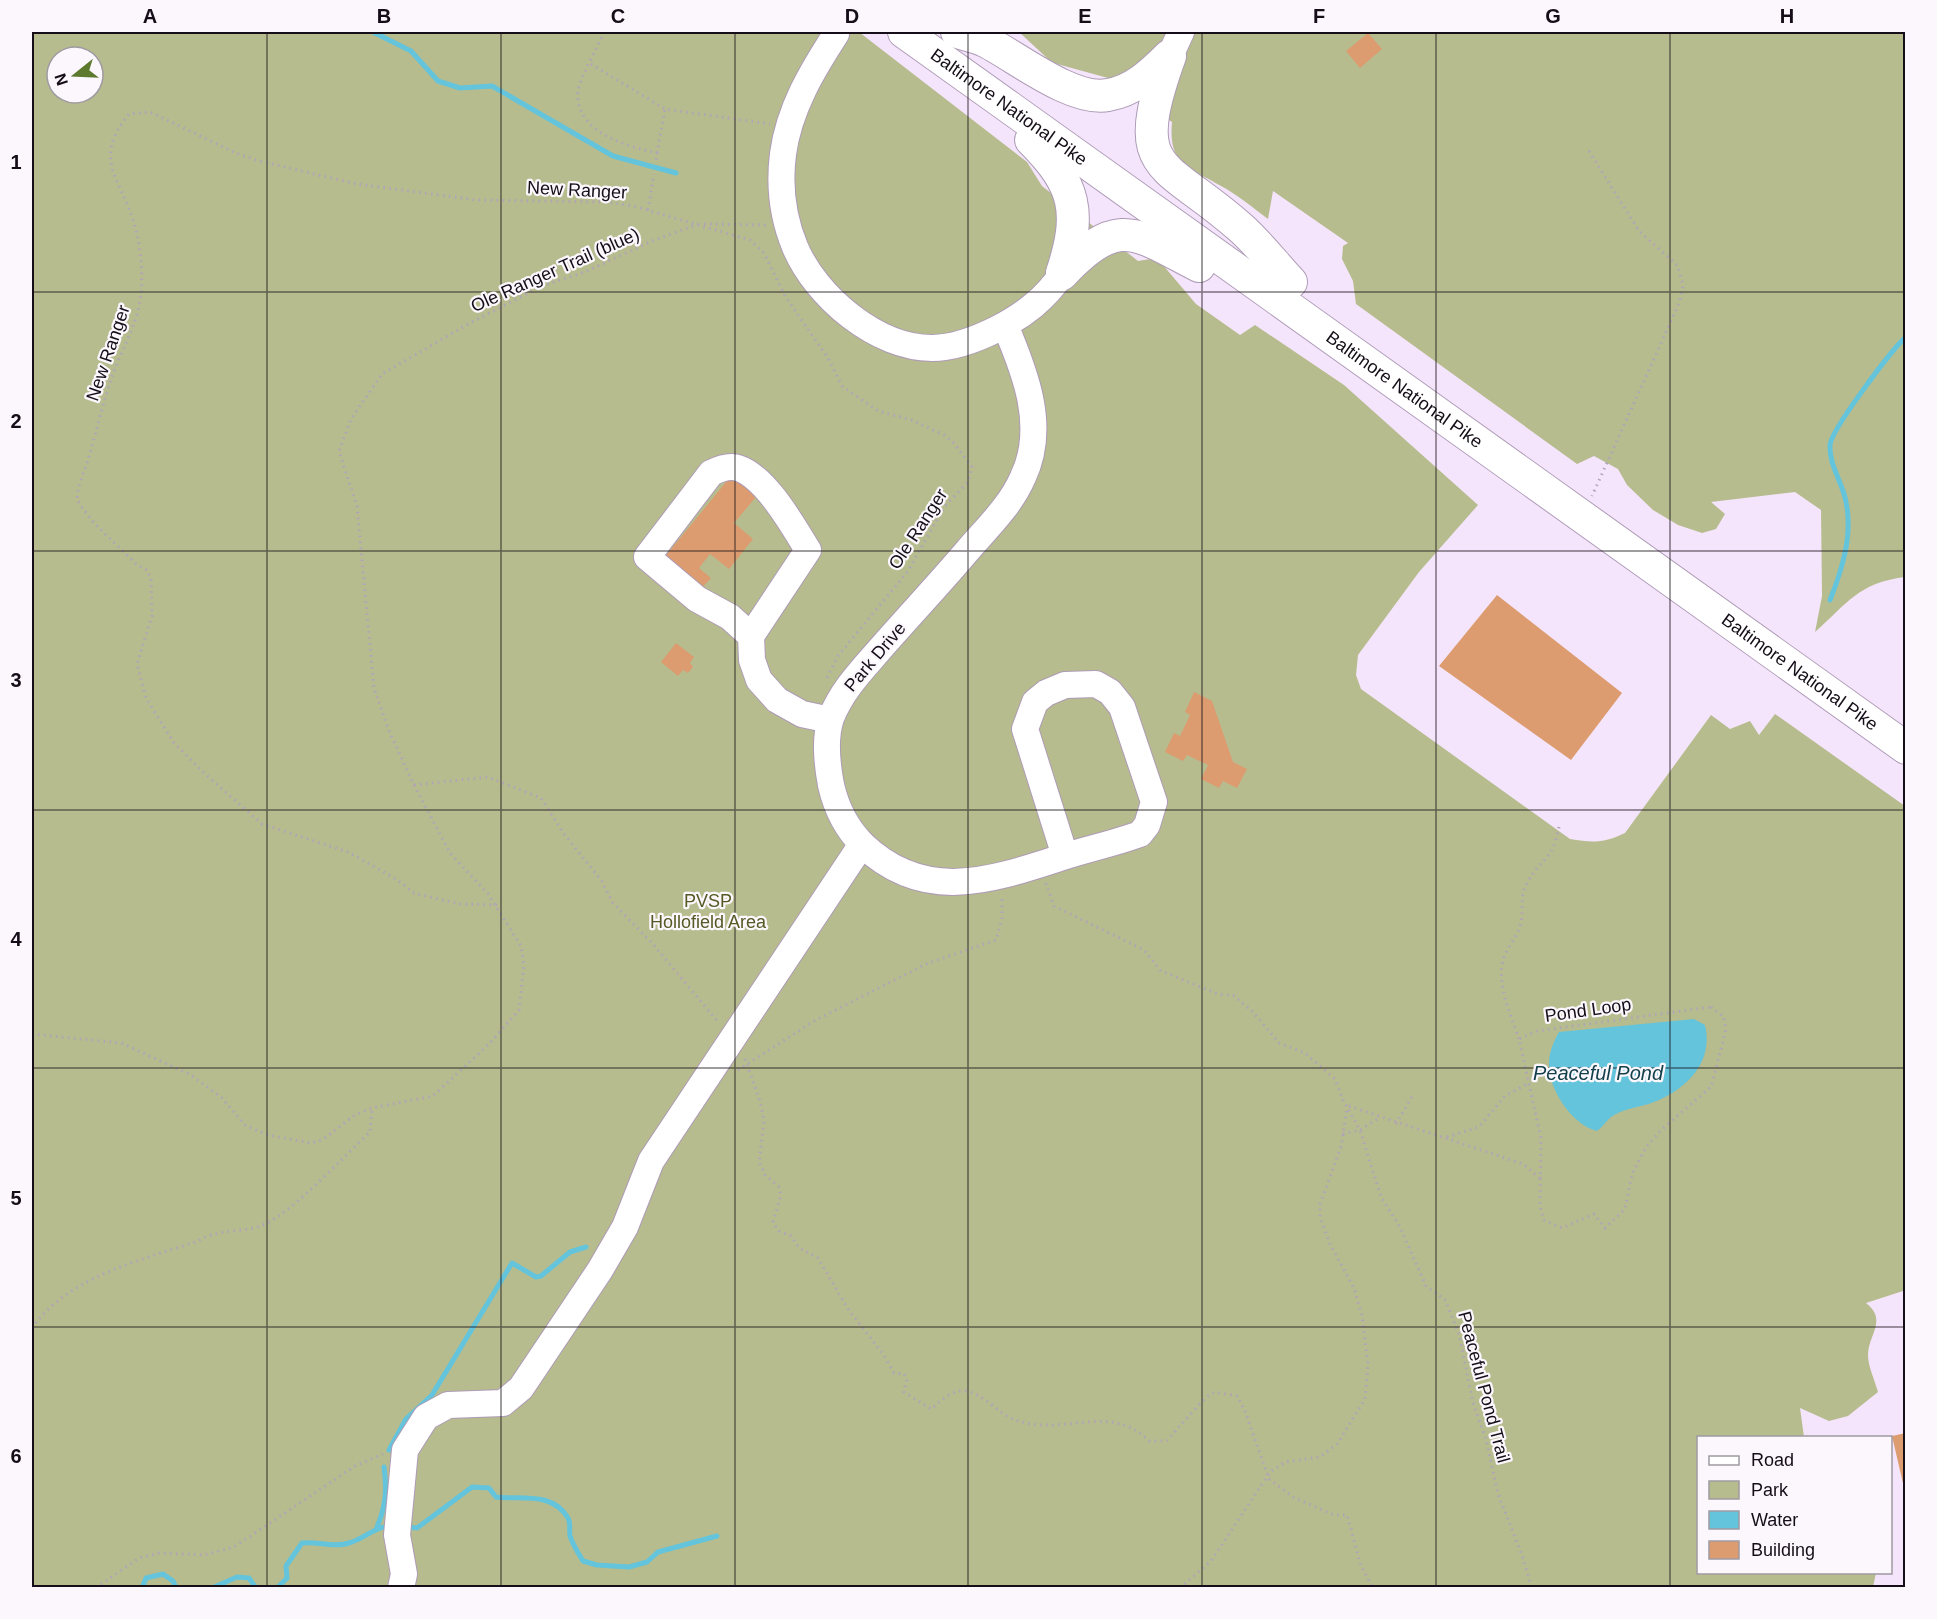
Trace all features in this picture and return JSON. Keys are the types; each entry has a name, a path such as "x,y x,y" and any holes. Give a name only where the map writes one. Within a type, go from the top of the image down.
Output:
{"main road":[{"name":"Baltimore National Pike","path":"904,32 1905,748"},
{"name":"Baltimore National Pike","path":"940,32 1905,721"},
{"path":"957,32 984,40 1054,81 1084,94 1106,96 1125,90 1148,77 1175,44"},
{"path":"1175,44 1160,84 1150,129 1152,145 1158,161 1174,178 1242,229 1291,282"},
{"path":"966,77 1061,173 1072,202 1074,227 1062,274"},
{"path":"1062,274 1082,252 1101,241 1131,234 1165,246 1196,264 1299,315"}],"street":[{"path":"836,34 808,80 788,128 782,174 787,225 796,249 819,283 854,319 874,332 912,346 932,348 965,342 1005,325 1040,301 1062,274"},
{"name":"Park Drive","path":"1005,325 1023,367 1031,404 1033,440 1024,476 1001,512 848,686 825,719 827,754 833,792 849,828 862,844 878,857 917,877 958,884 1004,876 1140,834 1153,813 1154,802 1122,707 1110,692 1096,684 1065,685 1046,693 1035,702 1025,729 1065,856"},
{"path":"751,636 730,617 697,599 647,557 711,473 723,467 738,467 760,482 789,519 808,550 751,636 752,660 759,680 777,700 802,714 825,719"},
{"path":"401,1587 404,1574 397,1535 405,1449 426,1417 448,1405 503,1403 521,1388 620,1236 651,1161 862,844"}],"path":[{"path":"604,32 578,89 579,108 590,125 626,146 657,153"},
{"path":"591,64 665,109 788,128"},
{"path":"656,161 665,109"},
{"name":"New Ranger","path":"497,905 459,904 414,893 396,879 348,852 262,824 241,808 174,743 146,698 137,664 152,616 151,579 147,570 137,565 92,521 77,500 77,492 110,386 130,337 141,297 141,256 137,233 130,210 119,191 110,147 120,125 129,114 150,112 194,134 259,161 357,184 442,197 608,202 698,224"},
{"path":"1589,151 1639,231 1678,266 1683,286 1680,301 1592,497"},
{"path":"648,210 654,174"},
{"name":"Ole Ranger Trail (blue)","path":"372,1108 433,1096 489,1044 519,1010 524,965 521,946 497,905 450,853 389,731 374,688 357,506 339,451 351,419 382,374 470,323 542,286 585,272 652,241 698,224 787,225"},
{"name":"Ole Ranger","path":"698,224 750,240 764,253 785,296 828,358 842,386 878,411 912,420 944,435 953,442 972,467 968,482 944,507 908,571 838,656 823,687 825,719"},
{"path":"414,785 488,777 540,798 564,834 601,880 613,903 702,1001 749,1064 764,1121 759,1162 765,1175 779,1187 781,1195 773,1222 779,1231 791,1236 799,1248 818,1258 848,1309 883,1354 894,1373 904,1374 907,1379 904,1392 931,1410 951,1393 966,1391 1017,1421 1063,1426 1102,1420 1120,1422 1139,1431 1149,1441 1166,1441 1197,1410 1204,1398 1212,1393 1237,1396 1245,1411 1267,1476 1293,1497 1334,1515 1347,1515 1361,1566 1373,1587"},
{"path":"1542,1180 1541,1138 1530,1083 1502,978 1504,957 1516,936 1521,921 1521,900 1527,881 1554,849 1558,827"},
{"name":"Peaceful Pond Trail","path":"1040,865 1054,906 1144,950 1161,971 1218,994 1234,996 1253,1012 1279,1043 1305,1053 1324,1066 1335,1079 1360,1130 1381,1197 1400,1227 1426,1286 1445,1299 1459,1334 1473,1403 1486,1439 1498,1494 1532,1587"},
{"path":"732,1073 814,1021 926,964 996,940 1002,919 1004,876"},
{"name":"Pond Loop","path":"1519,1040 1537,1030 1711,1007 1724,1017 1726,1030 1712,1088 1662,1129 1646,1147 1632,1174 1625,1209 1605,1228 1594,1214 1562,1228 1545,1220 1540,1206 1542,1180"},
{"path":"32,1034 121,1043 161,1059 191,1075 222,1098 246,1126 276,1137 311,1143 322,1140 355,1115 372,1108 370,1132 280,1216 256,1228 209,1234 198,1241 110,1271 74,1288 32,1328"},
{"path":"1445,1138 1479,1127 1505,1096 1530,1083"},
{"path":"1396,1124 1412,1097"},
{"path":"1180,1587 1212,1561 1267,1476 1285,1462 1320,1457 1337,1444 1365,1399 1368,1364 1362,1316 1354,1288 1320,1217 1320,1204 1341,1147 1347,1106 1523,1164 1542,1180"},
{"path":"1343,1134 1360,1130 1379,1117"},
{"path":"96,1587 139,1558 159,1553 204,1555 234,1547 356,1466 381,1454 404,1456"}],"green space":[{"name":"PVSP Hollofield Area","path":"32,32 859,32 1027,162 1042,186 1138,261 1157,258 1196,304 1240,335 1255,325 1344,385 1478,505 1419,572 1358,655 1356,675 1361,689 1570,839 1598,841 1625,833 1711,715 1730,729 1750,721 1759,735 1775,714 1905,806 1906,1290 1866,1303 1876,1315 1868,1355 1878,1392 1848,1416 1829,1421 1800,1408 1804,1436 1697,1436 1697,1574 1876,1574 1873,1587 32,1588"},
{"path":"1019,32 1905,32 1905,577 1865,589 1815,632 1822,596 1821,510 1795,492 1711,502 1725,514 1716,529 1702,533 1678,525 1653,510 1627,485 1618,469 1594,456 1577,464 1356,304 1353,281 1342,259 1343,246 1348,243 1273,191 1268,219 1233,193 1190,169 1177,157 1173,148 1172,122 1108,78 1057,64 1048,59"}],"water":[{"name":"Peaceful Pond","path":"1694,1019 1705,1025 1707,1038 1705,1051 1702,1062 1695,1073 1677,1090 1654,1102 1614,1115 1597,1131 1579,1122 1557,1094 1549,1063 1552,1047 1559,1032"}],"building":[{"path":"1368,33 1382,49 1360,68 1346,51"},
{"path":"731,476 756,497 734,523 753,539 729,569 710,554 699,568 711,578 700,590 663,559"},
{"path":"1497,595 1622,693 1571,760 1439,666"},
{"path":"676,643 694,657 690,663 693,667 688,673 683,670 678,676 661,662"},
{"path":"1194,692 1212,701 1233,762 1247,769 1237,788 1223,781 1219,788 1201,779 1208,765 1187,755 1183,761 1165,752 1174,733 1180,736 1190,715 1185,712"},
{"path":"1906,1433 1906,1492 1905,1492 1892,1436"}],"waterway":[{"path":"373,32 411,51 438,81 460,88 492,86 613,156 676,173"},
{"path":"1830,600 1842,565 1848,527 1846,502 1830,453 1830,445 1840,423 1863,390 1906,337"},
{"path":"389,1450 406,1419 432,1395 512,1263 536,1277 541,1276 570,1252 586,1247"},
{"path":"377,1527 385,1498 384,1467"},
{"path":"406,1527 417,1528 472,1487 489,1488 496,1497 535,1498 553,1504 561,1509 568,1518 570,1536 583,1561 597,1565 629,1567 647,1562 658,1552 717,1536"},
{"path":"277,1588 287,1578 286,1566 302,1543 343,1544 388,1526"},
{"path":"142,1588 146,1578 163,1574 173,1581 176,1588"},
{"path":"212,1588 237,1577 249,1578 256,1588"}]}
